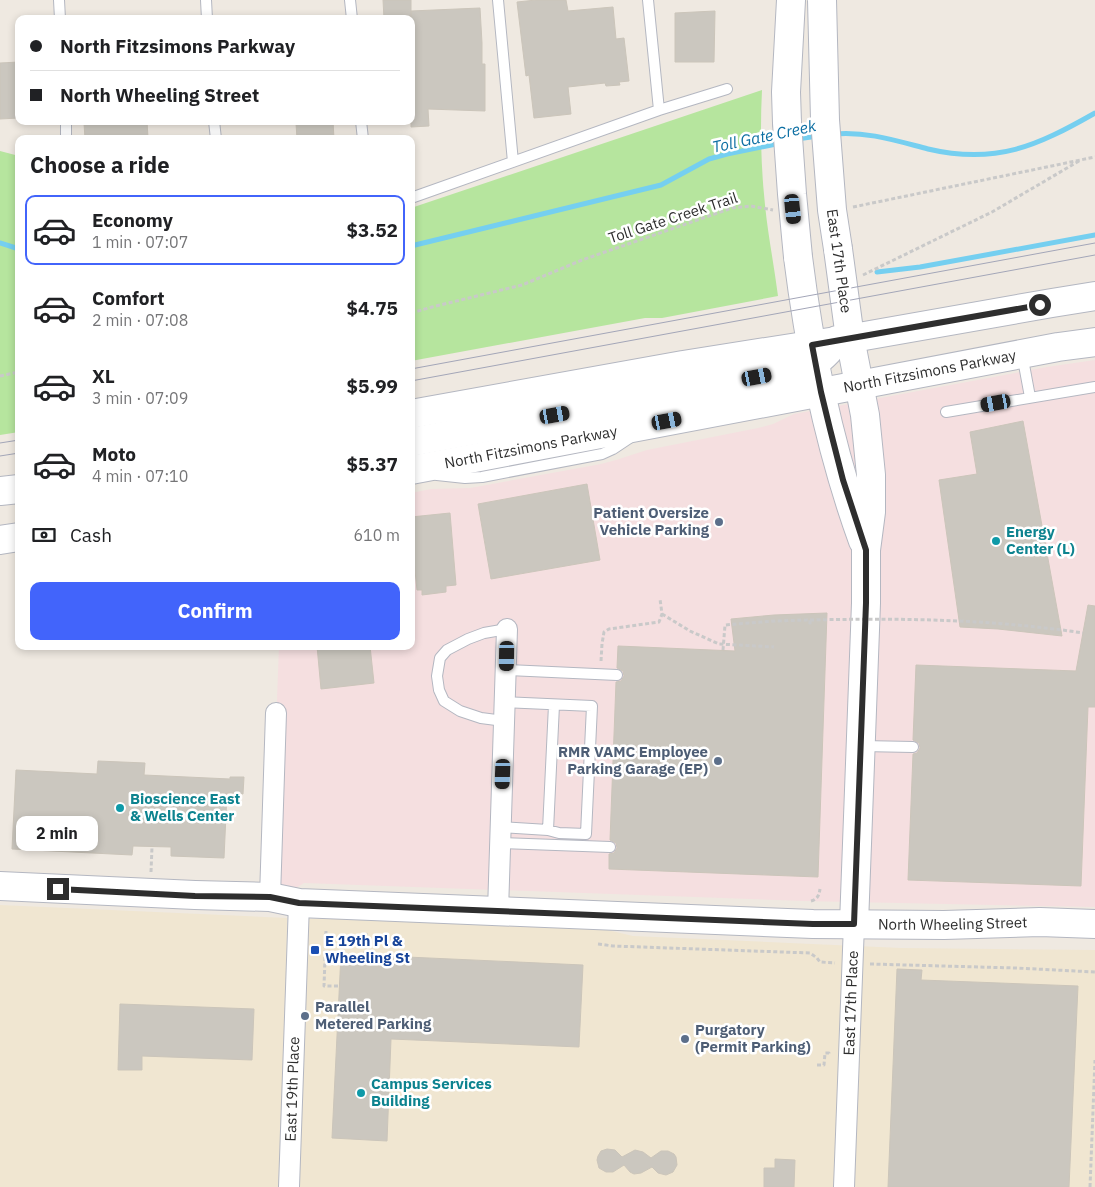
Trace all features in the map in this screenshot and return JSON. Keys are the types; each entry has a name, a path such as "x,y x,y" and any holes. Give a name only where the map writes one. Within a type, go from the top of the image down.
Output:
{"main road":[{"name":"East 17th Place","path":"790,0 786,92 789,150 803,297 859,385 868,438 871,475 871,512 866,550 866,603 854,924"},
{"name":"East 17th Place","path":"822,0 825,120 832,210 841,278 832,340 821,392 843,480 866,550"},
{"path":"415,413 683,365 1095,296"},
{"path":"415,441 796,370 832,340"},
{"name":"North Fitzsimons Parkway","path":"415,470 1022,354 1095,342"},
{"path":"0,492 15,489"},
{"path":"0,540 15,538"},
{"name":"North Wheeling Street","path":"0,886 195,896 270,897 299,903 813,924 948,925 1040,922 1095,924"}],"street":[{"path":"498,911 507,628"},
{"path":"270,897 276,713"},
{"name":"East 19th Place","path":"289,1187 299,903"},
{"name":"East 17th Place","path":"844,1187 854,924"}],"lane":[{"path":"59,0 60,15"},
{"path":"206,0 207,15"},
{"path":"350,0 352,15"},
{"path":"498,0 513,162"},
{"path":"648,0 659,110"},
{"path":"415,197 659,110 726,89"},
{"path":"1022,354 1030,397"},
{"path":"946,412 1095,387"},
{"path":"500,835 548,830 558,833 586,834 592,706 554,705 505,712 481,718 460,711 444,701 439,690 437,676 440,658 447,650 468,639 507,628"},
{"path":"507,670 617,675"},
{"path":"548,830 554,705"},
{"path":"861,746 913,747"},
{"path":"500,835 610,847"}],"path":[{"path":"848,208 1095,157"},
{"path":"841,278 862,275 992,212 1081,160"},
{"name":"Toll Gate Creek Trail","path":"415,312 522,285 582,260 732,208 751,206 780,211"},
{"path":"0,376 15,373"},
{"path":"601,674 604,632 609,629 658,622 662,614 660,599"},
{"path":"662,614 690,631 719,644 774,647"},
{"path":"723,650 725,626 774,621 886,619 971,621 1083,633"},
{"path":"810,620 810,626"},
{"path":"151,862 152,847"},
{"path":"326,931 324,986 339,986"},
{"path":"365,955 366,932"},
{"path":"598,944 810,954 820,962 835,962"},
{"path":"869,964 1095,972"},
{"path":"817,1065 824,1065 825,1053 829,1053 829,1063"},
{"path":"1090,1187 1093,1181 1095,1060"}],"shaded area":[{"path":"1095,360 1095,907 803,901 304,883 296,888 270,887 279,650 415,650 415,492 431,489 470,488 601,464 647,450 758,428 773,424 794,414 1047,367"},
{"path":"0,905 287,918 286,1011 278,1187 0,1187"},
{"path":"306,919 561,919 633,936 901,948 1095,950 1095,1187 297,1187"}],"green space":[{"path":"762,90 761,134 764,191 778,296 662,318 645,318 415,360 415,207"},
{"path":"0,151 15,155 15,433 0,435"}],"building":[{"path":"383,0 411,0 411,15 384,15"},
{"path":"566,0 568,11 613,7 616,39 624,38 629,81 619,82 620,85 606,86 605,83 568,87 571,114 534,118 529,75 526,76 517,2"},
{"path":"480,8 482,64 485,64 485,111 428,109 429,126 411,127 411,125 415,125 415,15 411,15 411,11"},
{"path":"715,11 714,62 675,62 675,13"},
{"path":"15,62 15,118 0,119 0,63"},
{"path":"84,125 147,125 148,135 85,135"},
{"path":"296,125 333,125 334,135 297,135"},
{"name":"Energy Center (L)","path":"1023,421 1062,636 960,627 939,480 977,474 970,432"},
{"path":"587,484 600,560 491,579 478,504"},
{"path":"450,513 456,585 446,586 446,592 422,595 422,590 417,590 415,517"},
{"path":"1088,605 1095,606 1095,707 1088,707 1081,886 908,880 913,754 917,753 920,748 919,743 913,740 916,665 1076,671"},
{"name":"RMR VAMC Employee Parking Garage (EP)","path":"827,613 818,877 609,869 609,854 614,853 617,848 616,843 610,840 616,682 621,681 624,676 623,671 617,668 618,646 735,651 731,619"},
{"path":"317,650 370,650 374,683 321,689"},
{"name":"Bioscience East & Wells Center","path":"98,761 145,763 144,775 230,779 230,777 244,777 243,794 227,793 224,858 171,856 171,847 133,846 132,855 12,849 16,770 97,774"},
{"name":"Campus Services Building","path":"341,954 583,965 579,1047 391,1039 387,1141 332,1138"},
{"path":"897,969 922,970 921,980 1078,986 1069,1187 888,1187"},
{"path":"120,1004 254,1009 252,1060 142,1056 142,1070 118,1070"},
{"path":"607,1149 615,1150 622,1157 635,1150 643,1152 651,1158 661,1151 668,1151 676,1157 677,1165 673,1172 666,1175 658,1173 652,1167 641,1173 634,1174 624,1165 613,1172 606,1172 599,1168 597,1160 601,1151"},
{"path":"775,1159 795,1160 794,1187 764,1187 764,1168 775,1168"}],"waterway":[{"name":"Toll Gate Creek","path":"834,134 870,135 928,149 975,155 995,153 1035,143 1095,113"},
{"name":"Toll Gate Creek","path":"797,139 818,136"},
{"name":"Toll Gate Creek","path":"415,245 661,185 709,159 781,143"},
{"path":"877,272 920,267 1095,235"},
{"name":"Toll Gate Creek","path":"0,243 15,248"}],"tram line":[{"path":"415,368 1095,243"},
{"path":"415,380 1095,255"},
{"path":"0,443 15,441"},
{"path":"0,456 15,454"}],"place":[{"name":"Patient Oversize Vehicle Parking","path":"719,522"},
{"name":"Energy Center (L)","path":"996,541"},
{"name":"RMR VAMC Employee Parking Garage (EP)","path":"718,761"},
{"name":"Bioscience East & Wells Center","path":"120,808"},
{"name":"E 19th Pl & Wheeling St","path":"315,950"},
{"name":"Parallel Metered Parking","path":"305,1016"},
{"name":"Purgatory (Permit Parking)","path":"685,1039"},
{"name":"Campus Services Building","path":"361,1093"}],"route":[{"path":"58,889 195,896 270,897 299,903 813,924 854,924 866,603 866,550 843,480 821,392 812,345 1040,305"}]}
